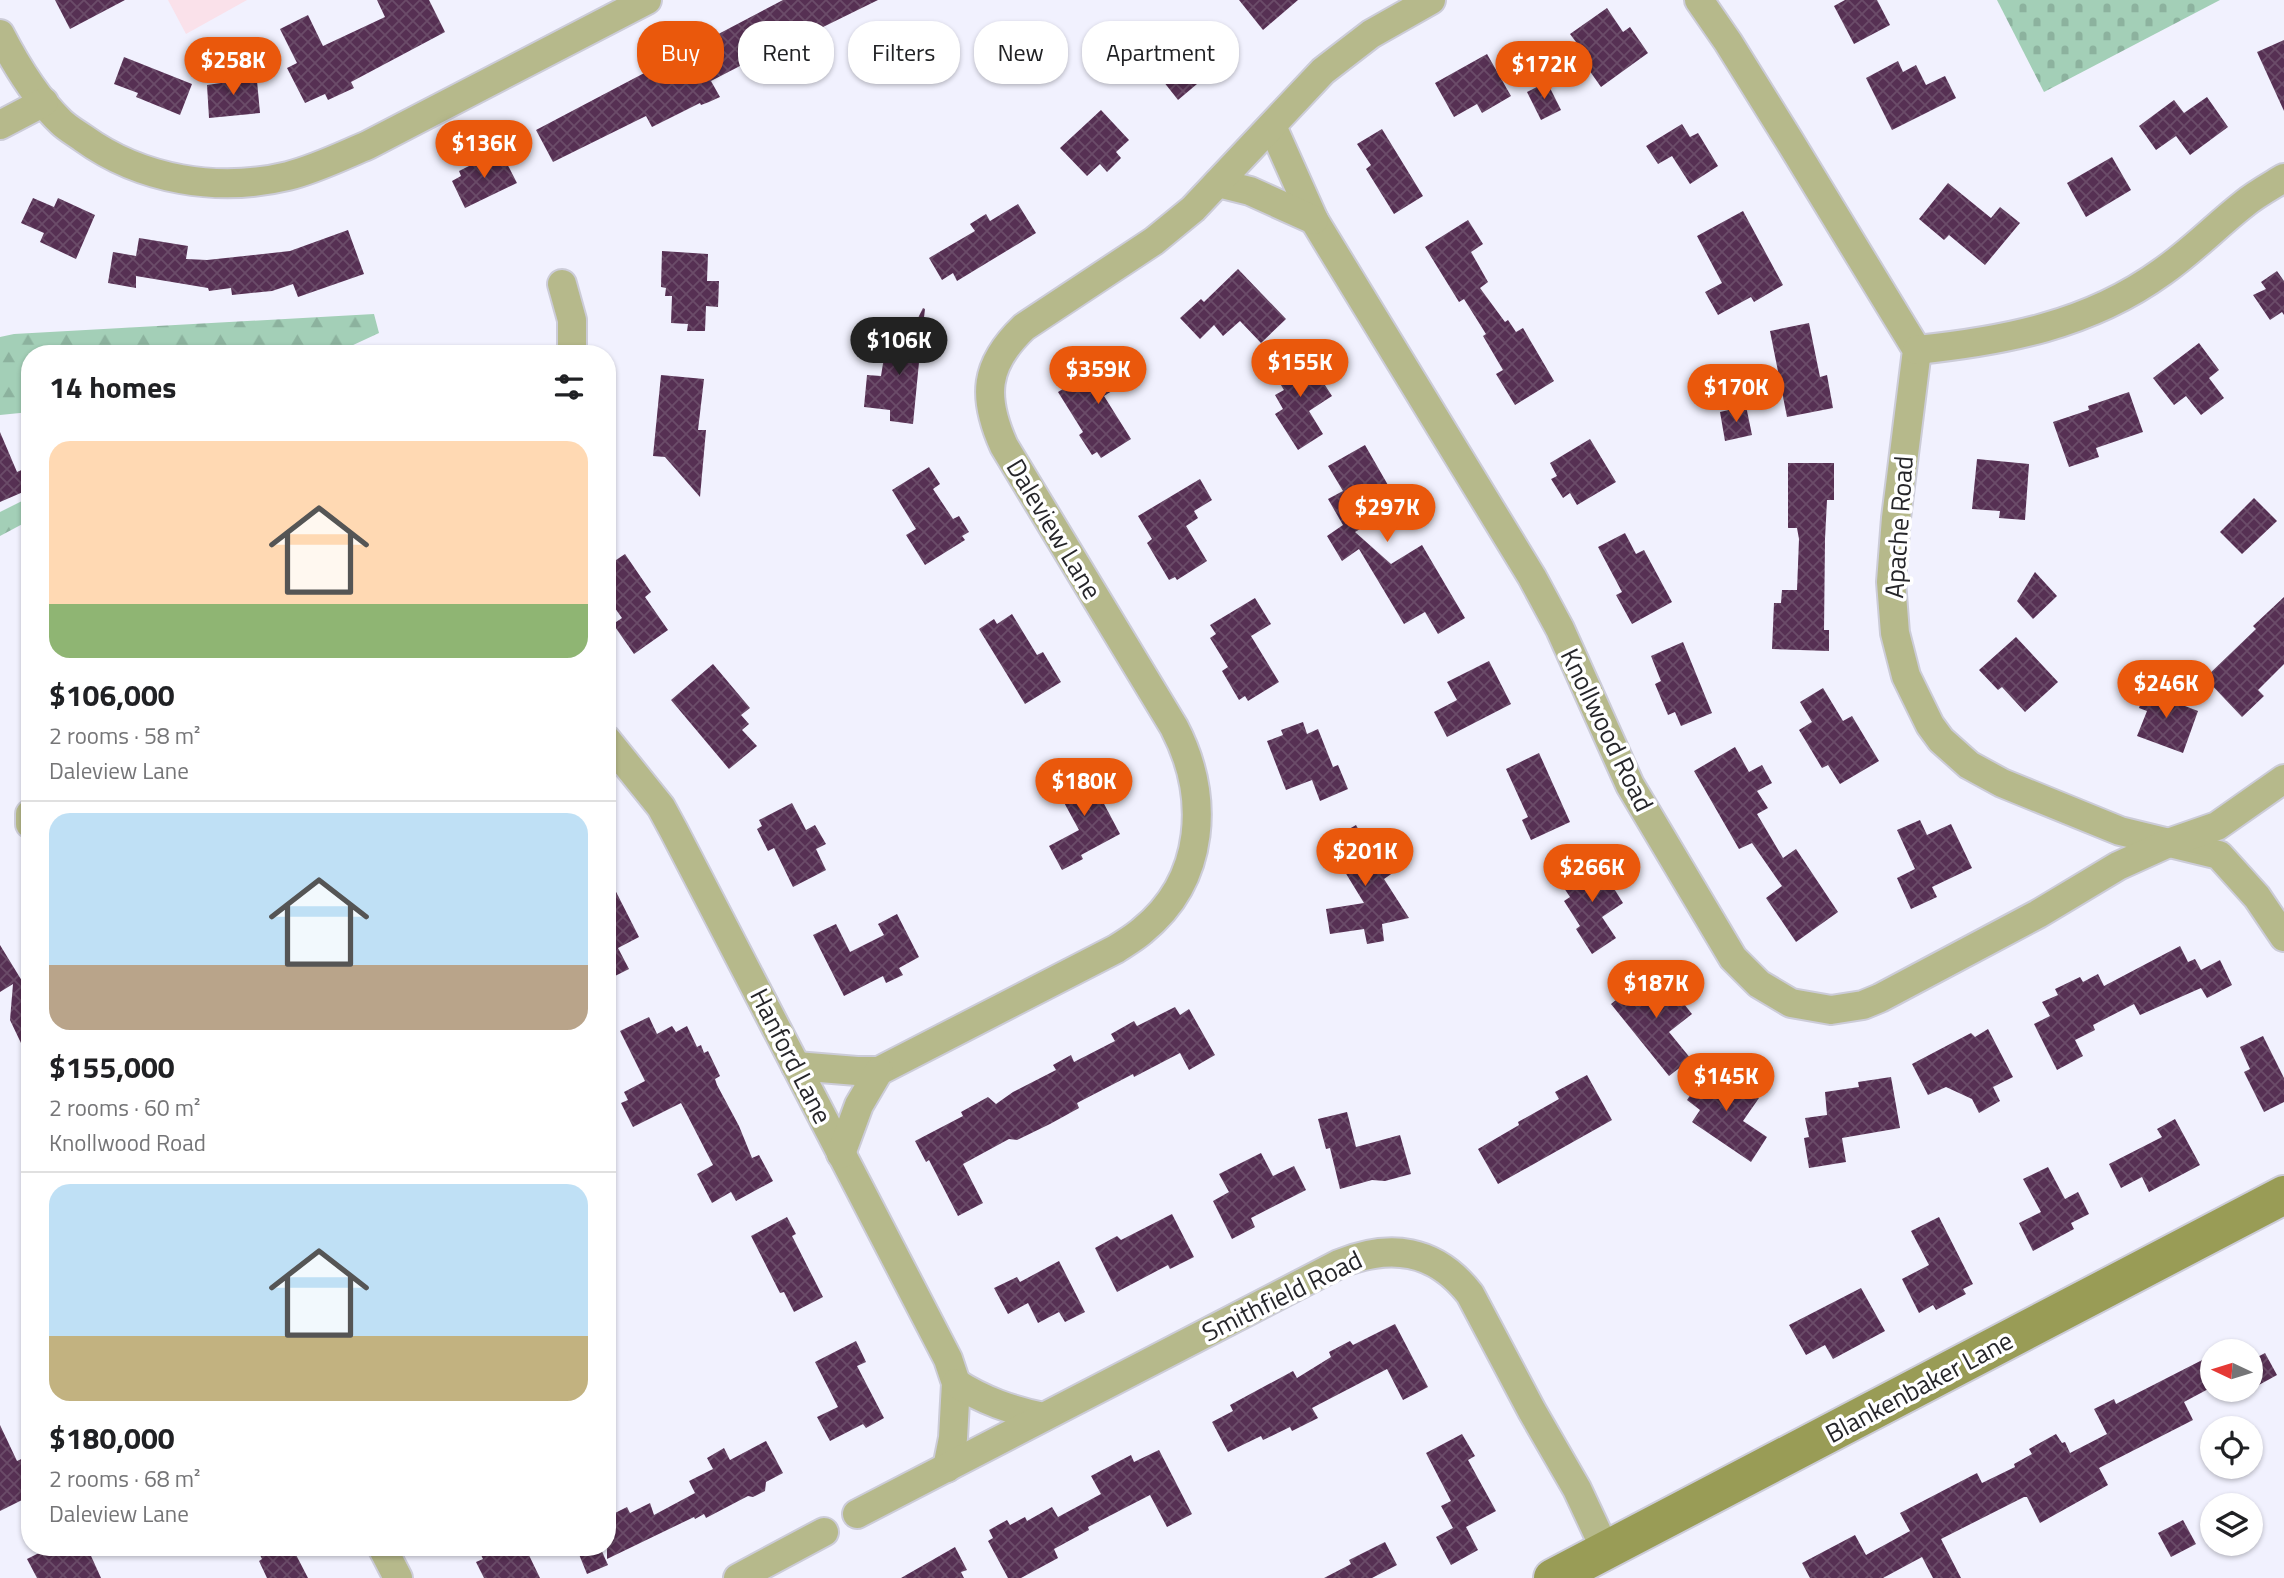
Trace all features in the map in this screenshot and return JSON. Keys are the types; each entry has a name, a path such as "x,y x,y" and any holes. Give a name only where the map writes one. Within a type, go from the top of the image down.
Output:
{"street":[{"path":"0,34 13,58 62,124 96,147 142,169 164,176 200,182 237,183 288,176 368,145 647,0"},
{"name":"Daleview Lane","path":"879,1071 1116,949 1143,931 1164,909 1180,884 1192,854 1197,828 1197,799 1183,744 1004,446 993,421 990,390 996,362 1009,342 1024,327 1154,241 1193,209 1323,71 1371,34 1431,0"},
{"path":"1699,0 1789,139 1917,350 2020,335 2077,319 2117,301 2163,272 2246,201 2284,178"},
{"path":"0,125 44,102"},
{"name":"Knollwood Road","path":"1272,126 1314,220 1532,577 1560,629 1630,785 1733,958 1759,984 1791,1003 1815,1009 1848,1009 1863,1005 1948,963 2118,866 2171,842 2217,827 2284,779"},
{"path":"1217,183 1250,191 1314,220"},
{"path":"562,284 572,320 572,345"},
{"name":"Apache Road","path":"1917,350 1896,518 1891,582 1895,633 1913,692 1930,725 1941,740 1984,775 2120,831 2219,855 2257,897 2284,937"},
{"name":"Hanford Lane","path":"616,751 661,807 948,1359 956,1384 953,1438 947,1468"},
{"path":"796,1066 879,1071 859,1105 841,1154"},
{"name":"Blankenbaker Lane","path":"1553,1578 2284,1195"},
{"name":"Smithfield Road","path":"858,1514 1339,1264 1374,1252 1407,1252 1444,1268 1459,1280 1470,1294 1577,1489 1606,1550"},
{"path":"956,1384 1009,1410 1043,1417"},
{"path":"738,1578 824,1532"},
{"path":"387,1556 398,1578"}],"shaded area":[{"path":"168,0 247,0 186,34"}],"green space":[{"path":"1997,0 2220,0 2044,92"},
{"path":"374,314 379,333 353,345 21,345 21,413 0,415 0,337 14,334"},
{"path":"21,502 21,525 0,536 0,512"}],"building":[{"path":"55,0 125,0 70,29"},
{"path":"377,0 429,0 445,32 351,82 354,88 328,100 325,94 305,103 287,68 297,63 280,29 308,15 323,46 385,17"},
{"path":"783,0 878,0 834,22 743,21"},
{"path":"1239,0 1298,0 1263,30"},
{"path":"1845,0 1877,0 1890,25 1854,44 1834,6"},
{"path":"1607,8 1623,32 1630,27 1648,53 1601,87 1577,53 1582,50 1570,34"},
{"path":"738,24 738,67 724,74 724,31"},
{"path":"2284,40 2284,111 2257,52"},
{"path":"1487,54 1511,96 1482,113 1477,104 1454,117 1435,83"},
{"path":"124,57 192,84 180,115 136,97 138,93 114,84"},
{"path":"1898,61 1903,72 1916,65 1926,85 1945,76 1956,98 1892,130 1866,78"},
{"path":"244,72 245,82 257,81 260,113 209,118 207,85 221,83 220,74"},
{"path":"637,77 637,84 713,84 720,97 701,105 700,103 652,127 646,116 553,162 536,130"},
{"path":"1547,82 1561,110 1541,120 1527,92"},
{"path":"1165,84 1197,84 1178,100"},
{"path":"2207,97 2228,127 2190,155 2176,136 2156,150 2139,126 2174,100 2184,113"},
{"path":"1101,110 1129,140 1116,152 1121,158 1107,172 1100,164 1087,176 1060,148"},
{"path":"1682,124 1690,137 1698,133 1718,166 1690,184 1672,156 1658,164 1646,146"},
{"path":"1382,129 1423,196 1394,214 1366,169 1371,165 1357,144"},
{"path":"502,154 517,183 465,208 452,181 461,176 459,171 489,156 490,158"},
{"path":"2112,157 2131,190 2086,217 2067,183"},
{"path":"1948,183 1991,218 2000,207 2020,223 1985,265 1949,235 1944,240 1919,219"},
{"path":"33,198 54,207 58,198 95,215 76,259 40,242 44,233 21,223"},
{"path":"1018,204 1036,233 957,281 953,273 942,280 929,258 975,231 970,224 986,214 990,221"},
{"path":"1743,211 1783,285 1754,302 1751,297 1718,315 1705,292 1722,283 1697,236"},
{"path":"1468,220 1483,244 1471,252 1488,282 1480,288 1505,322 1508,320 1516,332 1523,328 1554,381 1515,405 1496,374 1503,370 1483,336 1486,334 1464,299 1459,302 1425,247"},
{"path":"348,230 364,274 298,297 293,284 272,291 232,295 231,288 209,291 208,288 136,276 136,288 108,283 113,252 136,256 139,238 188,246 186,259 207,260 290,251"},
{"path":"662,251 708,254 707,281 719,281 718,307 706,306 705,331 687,331 688,324 671,323 672,296 665,296 666,288 661,287"},
{"path":"1238,269 1286,319 1261,343 1240,321 1223,336 1214,325 1200,339 1180,318 1201,299 1204,302"},
{"path":"2277,271 2284,281 2284,315 2282,312 2270,320 2253,295 2266,289 2261,282"},
{"path":"923,308 923,326 932,331 920,352 913,424 890,421 890,410 864,407 867,375 881,376 886,345 904,346"},
{"path":"1809,323 1820,377 1827,375 1833,408 1787,417 1770,331"},
{"path":"2199,343 2219,370 2209,378 2224,398 2201,415 2186,396 2174,405 2153,378"},
{"path":"1303,351 1332,396 1309,411 1323,434 1298,450 1275,414 1283,409 1275,395 1284,390 1272,371"},
{"path":"1119,354 1134,377 1104,396 1131,439 1101,458 1097,452 1092,455 1079,435 1083,432 1058,392"},
{"path":"661,375 704,379 698,430 706,430 700,497 665,457 653,456"},
{"path":"2129,392 2143,432 2096,448 2099,457 2069,467 2053,422"},
{"path":"1746,406 1752,435 1725,441 1720,412"},
{"path":"0,432 17,472 21,470 21,493 0,502"},
{"path":"1590,439 1616,482 1577,505 1570,493 1563,498 1551,479 1557,476 1550,463"},
{"path":"1365,445 1400,506 1355,532 1391,564 1422,545 1465,618 1438,634 1425,612 1404,624 1359,549 1342,561 1327,536 1343,525 1328,499 1343,491 1328,466"},
{"path":"1977,459 2029,464 2025,520 1999,518 2000,511 1972,509"},
{"path":"1788,463 1834,463 1834,500 1827,500 1825,539 1824,630 1829,630 1829,651 1772,649 1774,603 1781,603 1782,590 1797,590 1799,539 1797,528 1788,528"},
{"path":"929,467 940,484 933,489 953,519 959,516 969,532 962,536 965,540 925,565 906,535 916,529 892,490"},
{"path":"1200,479 1212,500 1194,511 1198,518 1186,526 1207,561 1177,580 1175,577 1169,580 1147,543 1152,539 1138,516"},
{"path":"2254,498 2277,521 2242,554 2220,532"},
{"path":"1625,533 1636,554 1644,550 1672,602 1632,624 1616,595 1622,592 1598,547"},
{"path":"625,554 651,592 645,597 668,630 634,654 616,628 616,622 622,618 616,610 616,560"},
{"path":"2035,572 2057,596 2033,619 2017,601"},
{"path":"2284,597 2284,664 2258,690 2264,696 2242,717 2205,678 2256,629 2253,626"},
{"path":"1255,598 1271,624 1251,636 1279,682 1248,701 1245,696 1239,700 1222,671 1228,667 1210,638 1216,634 1210,625"},
{"path":"1012,614 1037,655 1043,652 1061,682 1025,704 979,629 994,619 997,624"},
{"path":"2016,637 2058,682 2025,712 2002,687 1998,690 1979,670"},
{"path":"1683,642 1712,713 1681,726 1675,712 1668,715 1655,684 1661,681 1651,656"},
{"path":"1489,661 1511,704 1447,737 1434,712 1457,700 1447,682"},
{"path":"713,664 750,708 741,715 749,724 742,730 757,746 729,769 671,700"},
{"path":"2147,684 2167,691 2164,698 2198,711 2183,753 2137,736 2147,711 2139,708"},
{"path":"1823,688 1843,721 1852,716 1879,761 1840,784 1828,765 1822,768 1799,730 1812,722 1800,702"},
{"path":"1303,722 1307,734 1318,729 1333,767 1338,765 1348,789 1320,801 1312,780 1286,790 1267,741 1283,735 1281,730"},
{"path":"1735,747 1749,772 1762,765 1772,783 1757,791 1768,808 1757,814 1783,858 1796,849 1838,912 1796,942 1766,898 1782,886 1752,843 1739,849 1694,771"},
{"path":"1539,753 1570,822 1531,840 1522,820 1528,817 1506,769"},
{"path":"1093,767 1109,798 1102,800 1120,834 1081,855 1083,859 1062,870 1049,846 1079,830 1055,786"},
{"path":"792,803 806,830 815,825 826,844 816,849 826,870 793,887 774,848 768,851 757,829 762,826 759,820"},
{"path":"1920,820 1927,835 1951,824 1972,868 1932,887 1937,897 1911,909 1897,878 1915,869 1897,830"},
{"path":"1356,825 1367,845 1377,839 1397,870 1384,879 1409,918 1382,924 1384,941 1367,944 1364,929 1330,934 1326,909 1364,903 1330,840"},
{"path":"1596,858 1623,903 1602,917 1616,938 1592,954 1576,929 1580,926 1564,901 1570,897 1560,882"},
{"path":"616,892 639,937 618,948 629,969 616,976"},
{"path":"897,914 919,957 899,968 903,975 886,983 883,976 844,996 813,935 836,924 850,952 884,935 878,924"},
{"path":"0,945 21,979 21,1043 10,1020 13,984 0,992"},
{"path":"2180,946 2188,962 2195,959 2201,970 2220,960 2232,985 2207,998 2201,988 2140,1015 2134,1004 2093,1025 2095,1030 2075,1040 2083,1056 2057,1070 2034,1024 2050,1016 2042,1002 2058,995 2055,989 2080,977 2083,982 2098,974 2104,986"},
{"path":"1660,974 1692,1014 1669,1032 1691,1059 1669,1076 1611,1004 1642,979 1646,984"},
{"path":"1175,1007 1180,1015 1189,1009 1215,1055 1189,1070 1180,1053 1077,1103 1079,1108 1050,1124 1017,1140 1009,1139 963,1164 983,1203 958,1216 929,1160 926,1162 915,1141 963,1116 961,1112 988,1097 996,1104 1056,1070 1053,1065 1071,1055 1074,1062 1115,1041 1111,1034 1134,1021 1137,1026"},
{"path":"649,1017 657,1034 672,1026 676,1032 687,1026 697,1047 701,1045 704,1053 708,1051 720,1076 715,1079 717,1085 739,1126 752,1158 759,1155 773,1181 736,1201 731,1192 712,1203 697,1174 713,1165 681,1103 633,1127 621,1103 628,1100 624,1092 645,1081 620,1031"},
{"path":"1988,1029 2013,1077 1993,1087 2000,1101 1979,1113 1972,1099 1946,1087 1928,1095 1912,1064 1971,1033 1975,1037"},
{"path":"2263,1036 2284,1078 2284,1102 2264,1112 2244,1072 2250,1069 2240,1047"},
{"path":"1710,1065 1759,1098 1743,1121 1767,1137 1751,1162 1692,1122 1700,1110 1687,1100"},
{"path":"1587,1075 1612,1120 1498,1184 1478,1149 1559,1099 1555,1092"},
{"path":"1891,1077 1900,1128 1842,1138 1846,1162 1809,1168 1804,1138 1809,1137 1805,1118 1827,1115 1825,1092 1859,1087 1858,1082"},
{"path":"1347,1112 1356,1147 1400,1135 1411,1174 1385,1181 1372,1180 1340,1189 1330,1148 1326,1149 1318,1119"},
{"path":"2175,1119 2200,1165 2149,1192 2142,1177 2121,1188 2109,1164 2162,1137 2157,1129"},
{"path":"1261,1153 1273,1176 1294,1166 1306,1190 1251,1218 1255,1227 1232,1239 1213,1201 1229,1192 1219,1174"},
{"path":"2048,1167 2065,1199 2078,1192 2089,1214 2071,1223 2074,1229 2033,1251 2019,1223 2041,1212 2023,1179"},
{"path":"1172,1214 1194,1257 1170,1269 1168,1265 1117,1292 1095,1248 1117,1236 1121,1240"},
{"path":"787,1217 796,1234 792,1236 823,1297 794,1312 784,1292 780,1293 751,1236"},
{"path":"1939,1217 1973,1284 1963,1289 1966,1294 1936,1310 1933,1305 1919,1313 1902,1279 1929,1265 1911,1231"},
{"path":"1059,1261 1085,1312 1065,1322 1059,1312 1038,1323 1028,1303 1008,1314 994,1288 1017,1277 1020,1282"},
{"path":"1861,1288 1885,1331 1833,1359 1825,1345 1806,1355 1789,1325"},
{"path":"1395,1324 1428,1387 1403,1400 1387,1369 1312,1408 1318,1418 1292,1431 1290,1427 1263,1440 1261,1436 1228,1452 1212,1422 1233,1411 1230,1405 1293,1371 1297,1378 1331,1357 1329,1352 1350,1341 1353,1345"},
{"path":"856,1341 866,1362 857,1366 884,1418 866,1428 863,1424 830,1441 817,1417 838,1407 815,1362"},
{"path":"2265,1353 2277,1375 2263,1383"},
{"path":"2200,1361 2200,1393 2184,1402 2193,1420 2099,1468 2108,1485 2040,1523 2027,1497 2024,1497 1941,1539 1961,1578 1933,1578 1922,1557 1883,1578 1810,1578 1802,1563 1855,1535 1866,1555 1910,1531 1900,1513 1977,1473 1982,1483 2015,1467 2014,1464 2032,1454 2029,1449 2056,1434 2062,1443 2065,1442 2070,1453 2107,1434 2094,1409 2114,1399 2116,1404"},
{"path":"0,1425 17,1461 21,1459 21,1500 0,1511"},
{"path":"1462,1434 1475,1456 1468,1460 1496,1511 1466,1527 1478,1550 1451,1565 1436,1537 1453,1528 1441,1506 1451,1501 1426,1453"},
{"path":"766,1441 783,1473 766,1482 765,1491 753,1497 748,1496 706,1518 704,1514 695,1519 694,1517 616,1555 616,1512 627,1507 630,1513 650,1503 654,1515 695,1493 689,1481 713,1469 707,1458 724,1448 730,1460"},
{"path":"1159,1450 1192,1514 1167,1527 1150,1495 1088,1527 1089,1530 1054,1549 1058,1558 1021,1578 1008,1578 988,1541 993,1538 989,1530 1007,1520 1010,1525 1025,1517 1027,1521 1052,1507 1058,1517 1101,1494 1091,1476 1131,1455 1134,1462"},
{"path":"2183,1520 2196,1544 2171,1557 2158,1533"},
{"path":"1385,1542 1397,1565 1372,1578 1324,1578 1351,1564 1349,1560"},
{"path":"955,1547 967,1570 961,1572 964,1578 901,1578"},
{"path":"33,1556 91,1556 101,1578 37,1578 27,1559"},
{"path":"260,1556 297,1556 308,1578 267,1578 259,1561 262,1559"},
{"path":"482,1556 529,1556 540,1578 484,1578 476,1562 483,1559"},
{"path":"580,1556 604,1556 608,1565 587,1574"}]}
